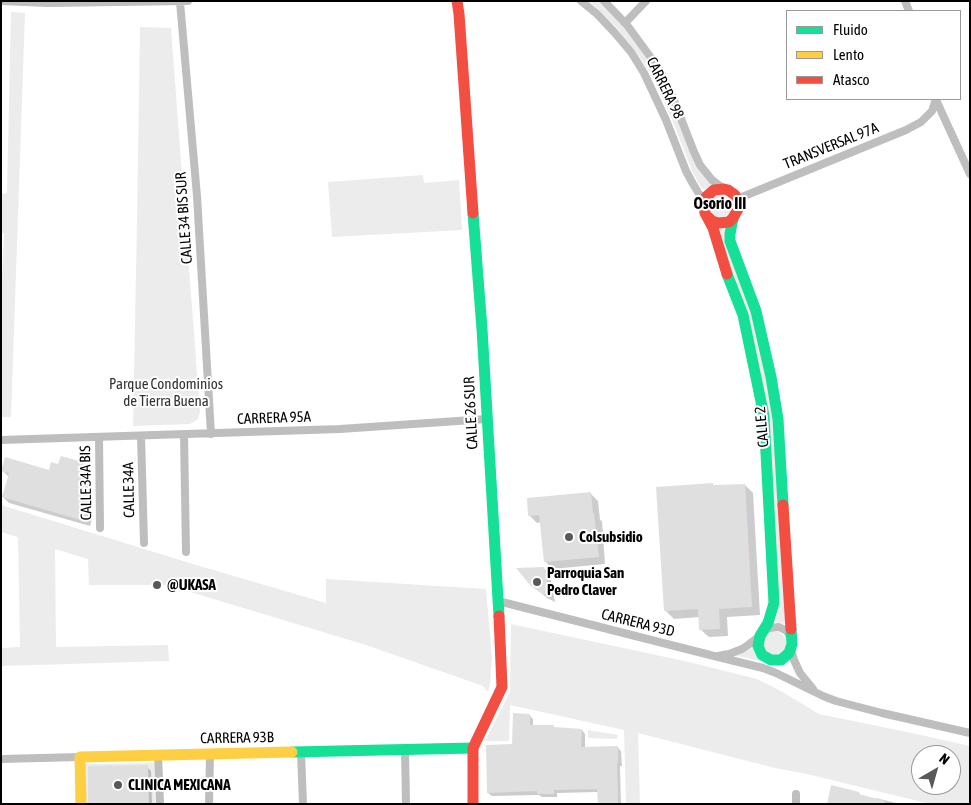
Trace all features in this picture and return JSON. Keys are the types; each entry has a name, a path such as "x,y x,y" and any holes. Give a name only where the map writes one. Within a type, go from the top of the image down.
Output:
{"street":[{"path":"1,1 188,1"},
{"name":"CALLE 26 SUR","path":"457,1 482,329 502,671 502,687 474,748 473,804"},
{"name":"CALLE 26 SUR","path":"459,14 461,1"},
{"name":"CARRERA 98","path":"581,1 614,32 631,52 644,73 663,112 686,171 704,202"},
{"name":"CARRERA 98","path":"604,1 651,56 666,81 700,165 712,180 724,189"},
{"path":"625,24 646,1"},
{"name":"CALLE 34 BIS SUR","path":"180,2 197,196 210,434"},
{"path":"936,100 970,174"},
{"name":"TRANSVERSAL 97A","path":"737,199 906,130 921,122 932,111 936,100"},
{"path":"724,189 732,192 737,199 738,209 729,222 718,223 712,221 705,213 704,202 709,193 714,190 724,189"},
{"name":"CALLE 2","path":"708,217 742,315 764,416 774,603 768,623 761,634"},
{"name":"CALLE 2","path":"733,218 730,241 756,311 778,419 791,644"},
{"name":"CARRERA 95A","path":"1,440 340,429 487,419"},
{"path":"184,434 186,552"},
{"name":"CALLE 34A","path":"141,436 144,543"},
{"name":"CALLE 34A BIS","path":"99,437 100,528"},
{"name":"CARRERA 93D","path":"498,602 776,672 836,702 970,733"},
{"path":"779,627 787,632 791,644 789,653 781,660 765,659 758,646 761,634 770,628 779,627"},
{"name":"CARRERA 93D","path":"714,656 729,654 742,649 761,634"},
{"name":"CARRERA 93D","path":"791,644 794,660 800,673 816,693"},
{"name":"CARRERA 93D","path":"754,666 765,659 776,672"},
{"name":"CARRERA 93B","path":"1,759 474,748"},
{"path":"405,749 406,804"},
{"path":"301,752 303,804"},
{"path":"209,804 210,754"},
{"path":"158,755 160,804"},
{"path":"80,757 81,804"},
{"path":"796,794 796,804"}],"green space":[{"path":"589,1 599,1 636,41 664,88 689,149 703,175 712,185 704,190 700,186 654,79 636,52 615,26"},
{"path":"11,12 25,13 11,417 1,417 1,302 4,233 1,233 1,194 7,193"},
{"name":"Parque Condominios de Tierra Buena","path":"140,27 171,28 200,413 197,420 190,424 133,426"},
{"path":"423,175 424,183 459,180 462,230 332,237 328,182"},
{"path":"717,195 725,195 732,202 732,210 725,217 717,217 710,210 710,202"},
{"path":"728,226 760,347 773,419 787,626 775,622 779,598 770,458 718,229"},
{"path":"1,505 326,603 326,579 486,589 492,658 488,692 483,686 366,645 167,585 89,585 88,559 55,549 56,647 168,645 169,661 1,666 1,648 20,647 18,537 1,532"},
{"path":"511,624 689,662 757,679 819,714 970,746 970,804 930,804 775,768 638,733 640,804 626,804 624,730 510,705 509,741 485,741 510,692"},
{"path":"771,632 779,632 787,642 786,650 775,657 765,651 763,640"},
{"path":"753,647 759,661 734,655 748,650"},
{"path":"588,730 618,735 617,739 588,738"},
{"name":"CLINICA MEXICANA","path":"154,763 155,804 86,804 85,764"}],"building":[{"path":"61,456 86,463 82,479 87,481 80,505 88,507 84,521 2,497 9,473 1,471 5,457 49,470 51,462 58,464"},
{"path":"713,483 713,485 745,484 752,607 719,609 720,629 699,630 698,609 664,611 656,487"},
{"name":"Colsubsidio","path":"591,492 599,557 544,562 539,515 528,516 527,498"},
{"name":"Parroquia San Pedro Claver","path":"544,567 550,597 531,586 516,568"},
{"path":"513,713 530,714 530,725 554,725 554,727 582,729 581,747 618,746 618,804 598,804 597,789 554,790 554,794 537,794 537,791 487,793 486,745 512,744"},
{"name":"CLINICA MEXICANA","path":"148,765 149,804 88,804 88,766"},
{"path":"831,785 885,801 885,804 827,804"}],"traffic: fast":[{"path":"473,213 482,329 499,616"},
{"path":"733,218 730,241 756,311 771,377 778,419 783,505"},
{"path":"727,274 743,315 764,416 774,603 768,623 760,636 758,646 762,655 771,660 781,660 789,653 792,644 791,629"},
{"path":"292,752 473,748"}],"traffic: slow":[{"path":"81,804 80,757 292,752"}],"traffic: jam":[{"path":"457,1 473,213"},
{"path":"708,217 718,223 729,222 738,209 735,195 724,189 714,190 706,197 704,202 705,213 713,228 727,274"},
{"path":"783,505 791,629"},
{"path":"473,804 473,748 502,687 499,616"}],"place":[{"name":"Colsubsidio","path":"569,537"},
{"name":"Parroquia San Pedro Claver","path":"537,582"},
{"name":"@UKASA","path":"157,585"},
{"name":"CLINICA MEXICANA","path":"118,785"}],"district":[{"name":"Osorio III","path":"720,204"}]}
